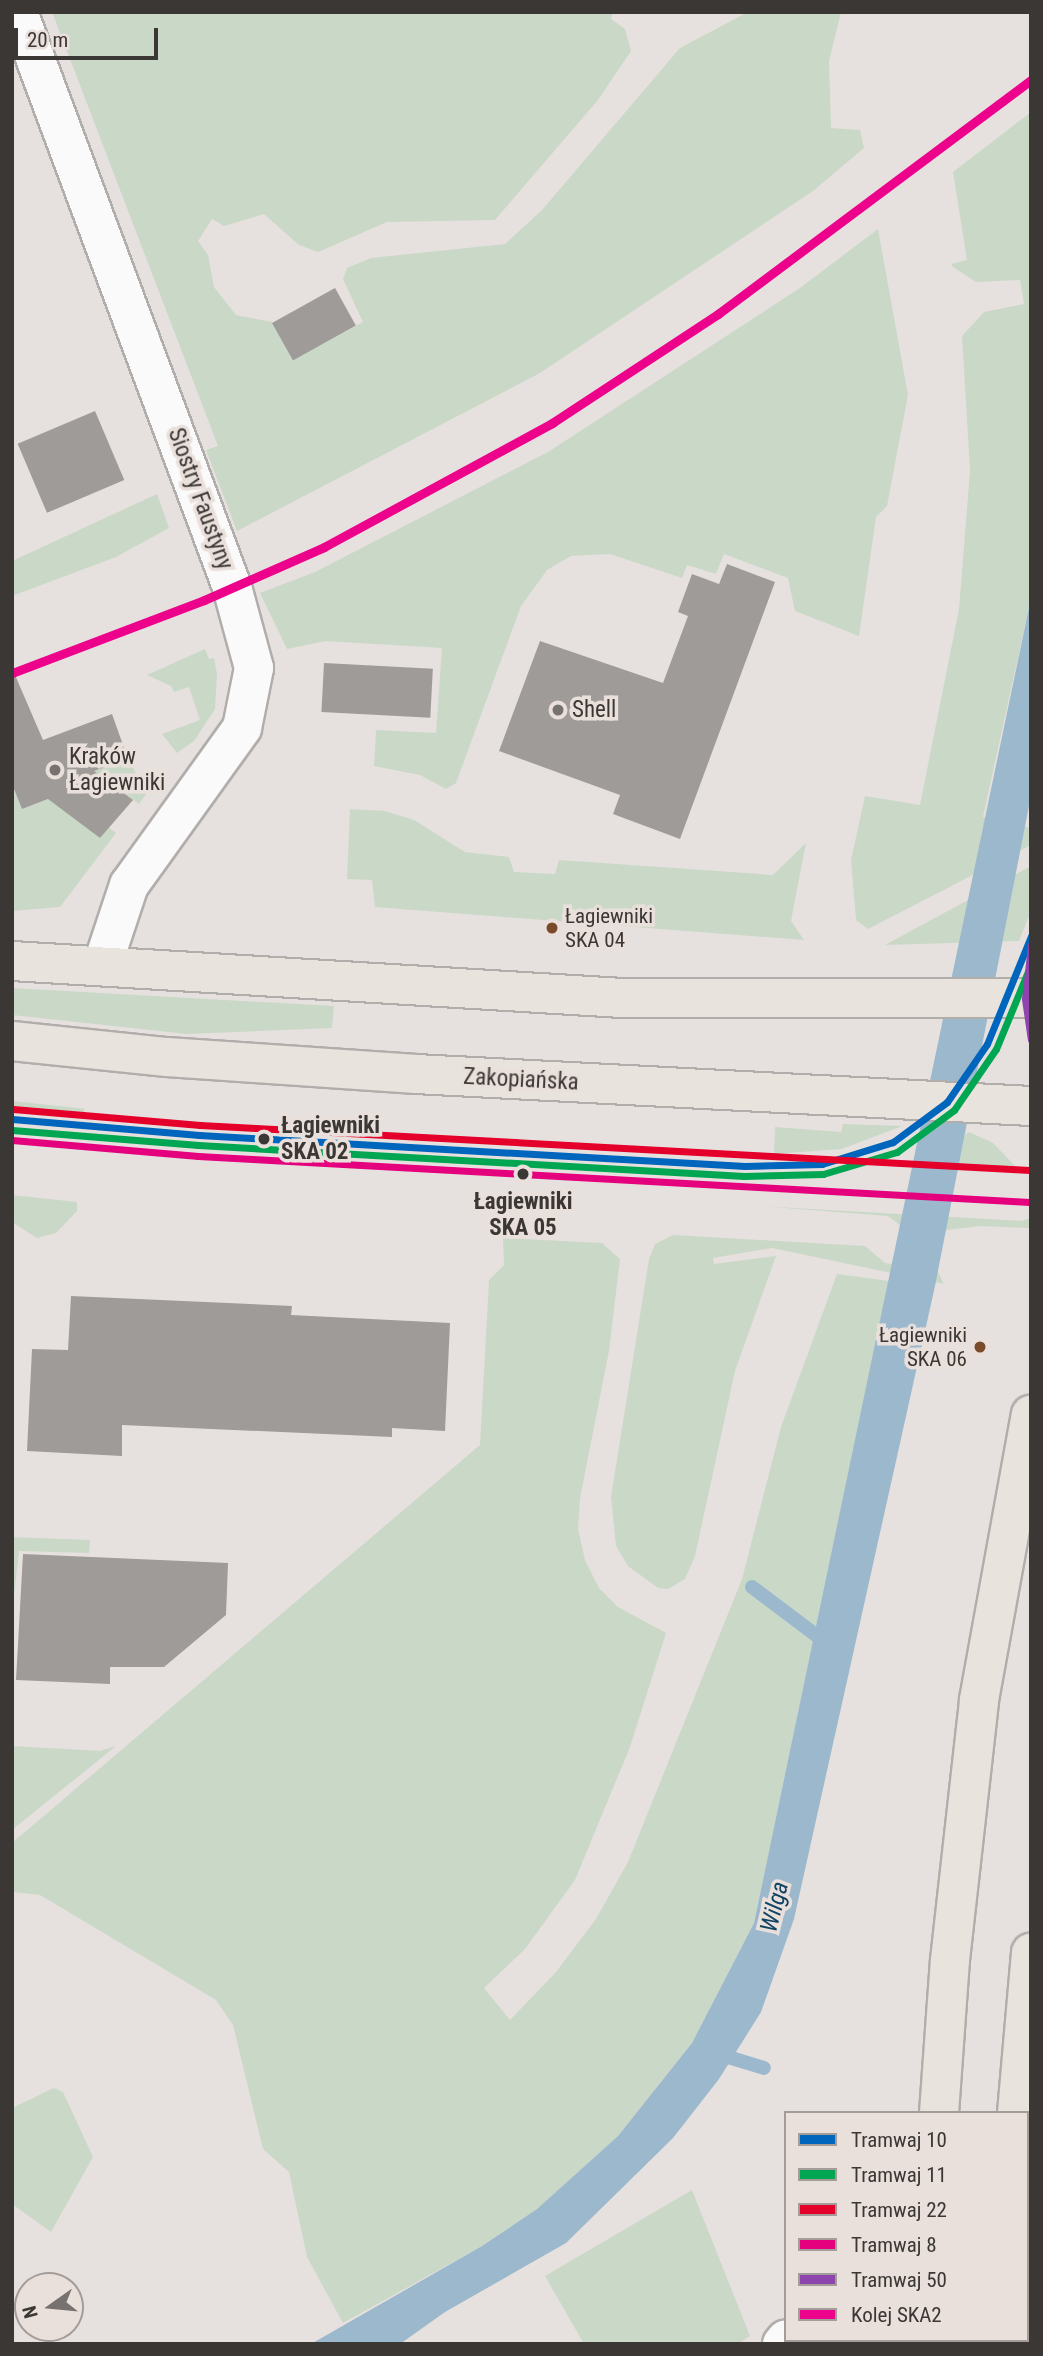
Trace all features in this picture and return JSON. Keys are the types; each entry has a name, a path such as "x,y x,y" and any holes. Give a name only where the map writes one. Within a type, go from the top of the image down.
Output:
{"main road":[{"path":"12,961 623,998 1031,998"},
{"name":"Zakopiańska","path":"12,1041 402,1073 1031,1106"},
{"path":"939,2111 950,1960 979,1700 1031,1415"},
{"path":"1017,2111 1031,1953"}],"street":[{"name":"Siostry Faustyny","path":"18,12 232,587 254,668 242,728 129,885 102,966"}],"green space":[{"path":"52,12 613,12 611,19 625,29 631,51 598,100 495,220 387,222 318,252 299,245 264,214 224,226 212,219 198,241 208,255 214,287 236,315 272,322 292,360 363,322 343,279 347,268 371,258 505,244 542,210 680,48 748,12 841,12 829,61 831,128 860,130 864,148 813,191 540,373 237,531 206,450 218,446"},
{"path":"1031,112 1031,598 983,817 1031,828 1031,845 868,929 856,920 851,860 865,796 920,805 959,609 970,471 962,336 984,312 1024,304 1020,280 976,282 951,264 967,260 953,172"},
{"path":"878,229 908,395 887,506 876,517 859,636 795,611 788,578 724,554 716,574 687,565 682,578 610,554 571,556 547,570 521,606 456,783 446,789 420,775 374,766 376,730 436,733 442,648 326,641 287,649 260,593 315,572 548,452 800,288"},
{"path":"157,494 169,528 116,557 12,596 12,561"},
{"path":"205,649 209,659 214,658 217,674 215,709 194,741 177,753 162,734 200,720 189,687 174,692 171,686 147,675"},
{"path":"128,759 147,793 139,804 117,788 90,830 100,838 108,827 116,833 60,907 12,911 12,784 22,809 69,791 66,780"},
{"path":"350,809 385,811 414,820 465,852 509,857 514,872 555,874 559,860 773,875 806,843 791,921 804,940 375,907 372,880 347,879"},
{"path":"1031,866 1031,911 1019,941 885,945"},
{"path":"12,988 334,1006 332,1028 187,1034 12,1015"},
{"path":"12,1101 85,1109 84,1115 12,1107"},
{"path":"843,1124 902,1126 842,1149 774,1154 775,1127 841,1132"},
{"path":"969,1132 993,1143 1016,1167 943,1164 937,1157"},
{"path":"12,1195 77,1202 77,1211 56,1233 37,1238 12,1222"},
{"path":"758,1206 1022,1221 1030,1218 1029,1228 981,1226 919,1233 909,1232 888,1216"},
{"path":"673,1235 865,1246 885,1263 937,1270 944,1284 772,1248 713,1258 714,1264 776,1256 735,1371 695,1556 685,1579 668,1589 658,1588 628,1566 616,1546 611,1497 649,1259 655,1244"},
{"path":"503,1238 602,1243 620,1259 609,1351 580,1498 578,1529 585,1560 599,1588 618,1607 666,1633 630,1747 575,1880 525,1949 484,1988 510,2020 556,1972 596,1919 628,1862 742,1579 781,1427 837,1274 889,1281 754,1923 692,2043 618,2136 537,2209 482,2246 343,2323 307,2257 289,2172 263,2149 233,2025 216,2000 40,1895 12,1892 12,1843 480,1445 489,1280 504,1265"},
{"path":"12,1537 90,1540 89,1553 19,1551 12,1613"},
{"path":"12,1746 100,1751 116,1746 12,1830"},
{"path":"54,2088 63,2092 93,2157 51,2232 12,2204 12,2108"},
{"path":"692,2190 750,2336 738,2344 584,2344 545,2276"}],"water":[{"name":"Wilga","path":"1031,598 1029,806 935,1286 794,1919 761,2012 719,2079 673,2138 566,2243 445,2312 400,2344 311,2344 482,2246 537,2209 618,2136 692,2043 754,1923"}],"building":[{"path":"335,288 356,326 293,361 272,323"},
{"path":"95,411 124,480 47,513 18,444"},
{"path":"727,564 775,582 680,839 613,814 620,795 499,751 540,641 663,683 688,616 678,612 692,574 719,584"},
{"path":"324,663 433,669 430,718 321,712"},
{"name":"Kraków Łagiewniki","path":"12,668 43,740 112,714 128,759 94,771 133,800 100,838 48,799 22,809 12,784"},
{"path":"71,1296 292,1306 291,1315 450,1323 445,1431 392,1428 392,1437 122,1425 122,1456 27,1451 32,1349 68,1350"},
{"path":"23,1554 228,1563 226,1615 164,1667 110,1667 110,1684 16,1680"}],"waterway":[{"path":"752,1587 829,1645"},
{"path":"715,2053 764,2068"}],"tram line":[{"name":"10","path":"12,1119 199,1135 745,1166 822,1164 893,1142 947,1102 987,1044 1031,936"},
{"name":"50","path":"1031,945 1025,999 1031,1040"},
{"name":"11","path":"12,1130 198,1145 744,1176 823,1174 897,1152 954,1110 996,1049 1031,964"},
{"name":"22","path":"13,1109 200,1125 1031,1170"},
{"name":"8","path":"12,1140 198,1156 1030,1202"}],"rail line":[{"name":"SKA2","path":"12,673 204,600 324,547 552,423 718,314 1031,80"}],"place":[{"name":"Shell","path":"558,710"},
{"name":"Kraków Łagiewniki","path":"55,770"},
{"name":"Łagiewniki SKA 04","path":"552,928"},
{"name":"Łagiewniki SKA 02","path":"264,1139"},
{"name":"Łagiewniki SKA 05","path":"523,1174"},
{"name":"Łagiewniki SKA 06","path":"980,1347"}]}
